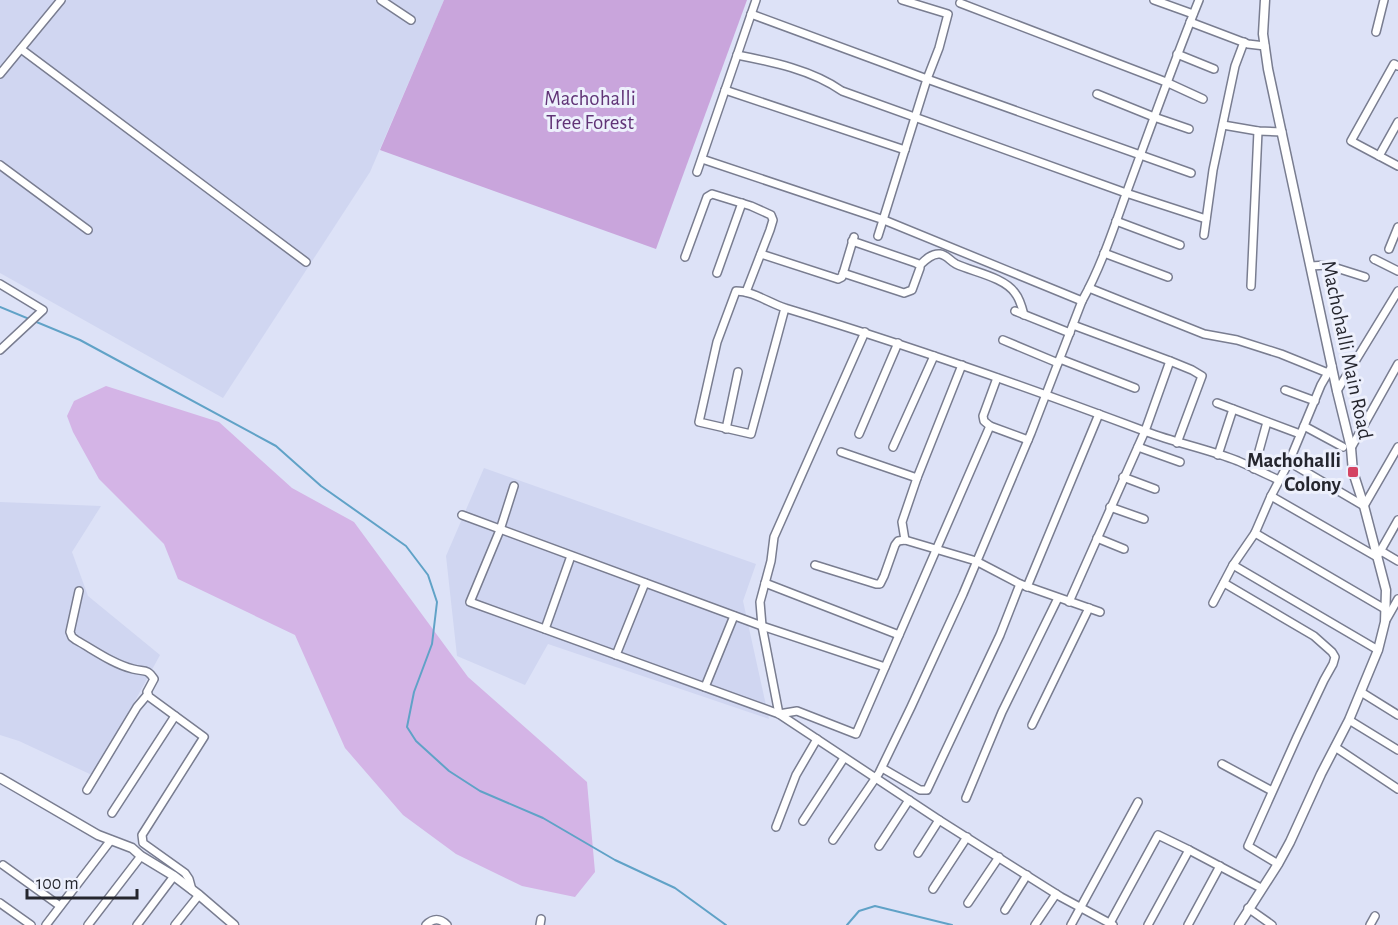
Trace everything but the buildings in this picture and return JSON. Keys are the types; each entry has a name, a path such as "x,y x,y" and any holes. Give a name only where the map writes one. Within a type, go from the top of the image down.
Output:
{"street":[{"path":"0,74 61,0"},
{"path":"381,0 411,20"},
{"path":"697,172 756,0"},
{"path":"878,236 948,14 902,0"},
{"path":"1154,0 1193,14"},
{"path":"833,840 882,768 963,594 1104,252 1166,82 1199,0"},
{"name":"Machohalli Main Road","path":"1239,925 1290,842 1349,720 1378,650 1386,615 1386,590 1379,554 1347,448 1311,266 1268,69 1263,34 1265,0"},
{"path":"1376,32 1384,0"},
{"path":"960,3 1166,82 1203,99"},
{"path":"751,15 1191,172"},
{"path":"1190,22 1244,42 1265,46"},
{"path":"1204,235 1213,170 1235,66 1244,42"},
{"path":"21,49 306,262"},
{"path":"1177,54 1214,69"},
{"path":"737,55 770,61 793,69 831,83 842,91 1126,193 1206,219"},
{"path":"1398,66 1394,64 1351,141 1398,166"},
{"path":"725,90 905,150"},
{"path":"1097,94 1189,129"},
{"path":"1379,156 1398,122"},
{"path":"1223,125 1281,132"},
{"path":"1251,286 1258,131"},
{"path":"702,159 884,220 1082,301"},
{"path":"0,165 88,230"},
{"path":"685,257 707,196 712,194 771,214 773,220 746,292"},
{"path":"717,273 742,203"},
{"path":"1116,221 1180,245"},
{"path":"1389,249 1398,227"},
{"path":"761,254 835,279 842,277 853,239 920,265"},
{"path":"1104,252 1168,277"},
{"path":"843,273 904,293 912,290 920,265 934,255 941,254 947,256 955,264 1011,288 1017,295 1024,315"},
{"path":"1374,259 1398,271"},
{"path":"1311,266 1327,265 1365,277"},
{"path":"0,284 43,310 0,350"},
{"path":"1089,288 1204,334 1237,340 1330,370 1321,385 1289,462 1255,533 1233,565 1213,603"},
{"path":"785,308 750,434 699,422 717,342 736,291 746,292 785,308 865,332 1046,394 1145,431 1237,461 1279,480"},
{"path":"1337,392 1398,291"},
{"path":"1015,311 1070,333"},
{"path":"1073,325 1170,361 1202,376 1178,442"},
{"path":"779,714 762,626 760,602 771,561 774,537 865,332"},
{"path":"1003,340 1135,388"},
{"path":"860,434 898,343"},
{"path":"893,447 934,356"},
{"path":"1069,602 1145,431 1170,361"},
{"path":"1304,426 1347,448 1398,364"},
{"path":"905,540 902,522 962,365"},
{"path":"726,429 738,372"},
{"path":"997,378 982,416 984,421 990,426 1028,440"},
{"path":"1285,390 1315,400"},
{"path":"1217,403 1300,434"},
{"path":"1218,455 1233,409"},
{"path":"882,768 920,790 927,790 1024,586 1099,414"},
{"path":"1254,469 1267,422"},
{"path":"779,714 797,711 856,734 990,426"},
{"path":"1138,447 1180,462"},
{"path":"1289,462 1364,506 1398,447"},
{"path":"841,452 917,478"},
{"path":"1123,477 1155,489"},
{"path":"514,486 500,530 470,602 779,714 1027,876 1112,924 1158,835 1261,888"},
{"path":"1271,496 1379,554 1398,561"},
{"path":"1110,507 1144,519"},
{"path":"462,515 734,616 885,667"},
{"path":"1379,554 1398,520"},
{"path":"1255,533 1386,615 1398,620"},
{"path":"1097,538 1124,549"},
{"path":"815,565 880,584 895,545 898,541 905,540 976,561 1024,586 1100,612"},
{"path":"544,629 571,556"},
{"path":"1233,565 1378,650"},
{"path":"616,655 645,583"},
{"path":"765,583 898,635"},
{"path":"1224,583 1314,636 1335,657 1248,846 1278,864"},
{"path":"79,591 70,632 72,637 120,664 149,672 154,680 148,694 137,707 87,790"},
{"path":"966,798 1002,712 1058,598"},
{"path":"1386,615 1398,599"},
{"path":"1032,725 1089,608"},
{"path":"705,687 734,616"},
{"path":"1361,692 1398,715"},
{"path":"148,694 204,737 141,838 143,843 185,873 195,892"},
{"path":"112,813 175,716"},
{"path":"1349,720 1398,750"},
{"path":"776,826 796,775 817,739"},
{"path":"1335,747 1398,789"},
{"path":"803,821 844,758"},
{"path":"1222,764 1272,791"},
{"path":"0,778 98,835 132,848 174,876 232,924"},
{"path":"879,846 909,800"},
{"path":"1071,925 1138,802"},
{"path":"918,853 939,820"},
{"path":"933,889 967,837"},
{"path":"46,925 111,840"},
{"path":"1149,925 1189,850"},
{"path":"88,925 141,856"},
{"path":"968,903 999,857"},
{"path":"3,865 60,906"},
{"path":"1188,925 1220,866"},
{"path":"137,925 174,876"},
{"path":"1005,910 1027,876"},
{"path":"175,925 195,892"},
{"path":"1035,925 1056,894"},
{"path":"0,903 31,925"},
{"path":"1248,908 1272,925"},
{"path":"1370,925 1375,916"},
{"path":"426,925 436,919 447,925"}],"shaded area":[{"path":"0,0 444,0 370,172 223,398 0,273"},
{"path":"106,386 219,422 292,488 354,522 468,677 587,782 595,872 575,897 522,886 456,854 403,815 345,748 295,635 178,579 164,544 99,479 73,432 67,416 74,401"},
{"path":"484,468 756,564 743,601 769,719 548,644 525,685 457,656 446,556"},
{"path":"0,502 101,506 72,552 88,596 160,655 94,776 19,741 0,735"}],"green space":[{"name":"Machohalli Tree Forest","path":"444,0 747,0 656,249 380,150"}],"waterway":[{"path":"0,307 80,340 276,446 321,486 406,546 428,575 437,602 432,644 414,692 407,727 416,741 449,771 480,791 543,818 615,860 675,888 726,925"},
{"path":"847,925 859,911 875,906 952,925"}],"place":[{"name":"Machohalli Colony","path":"1353,472"}]}
